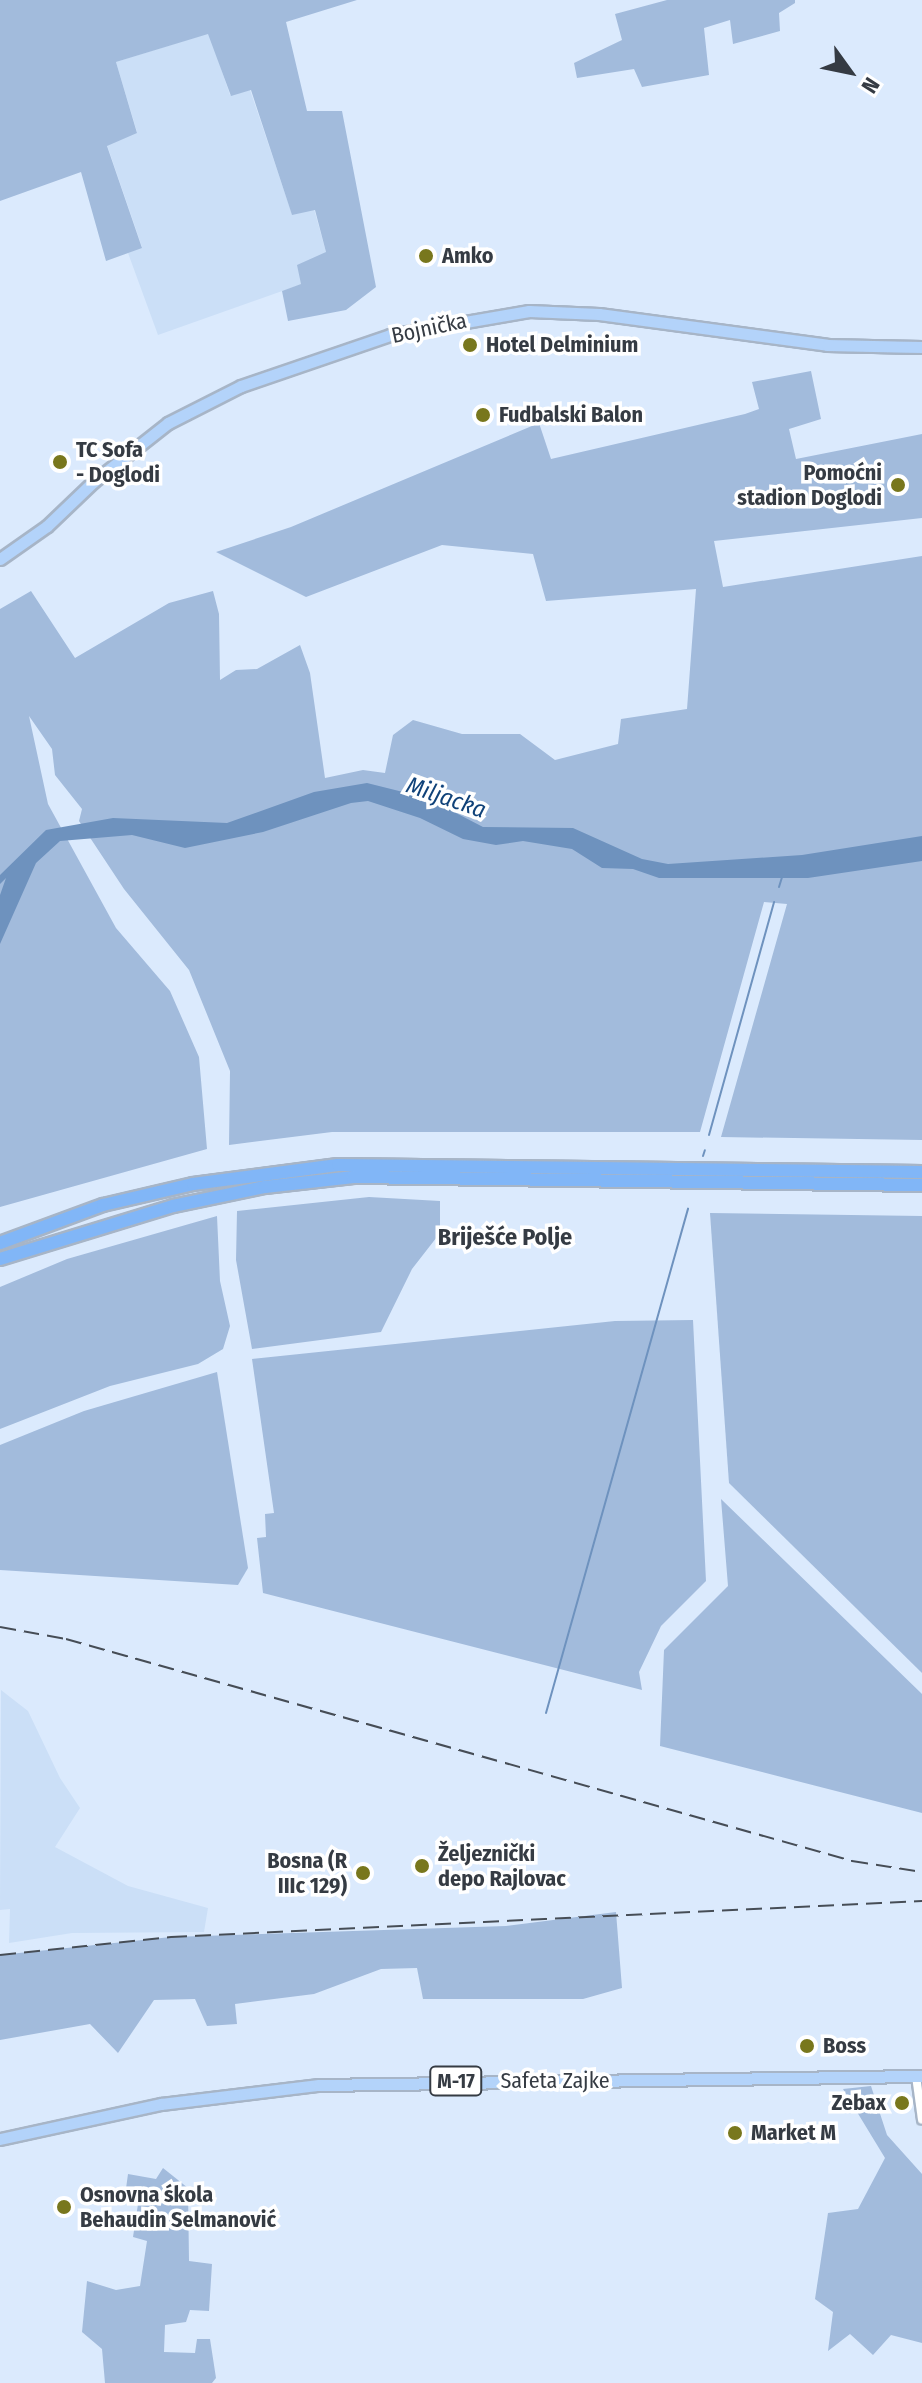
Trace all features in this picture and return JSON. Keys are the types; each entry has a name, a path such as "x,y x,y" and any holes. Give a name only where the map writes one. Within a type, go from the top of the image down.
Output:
{"highway":[{"path":"0,1243 103,1205 179,1187 338,1165 922,1172"},
{"path":"0,1259 173,1206 265,1187 353,1177 922,1185"}],"main road":[{"name":"Bojnička","path":"0,559 36,536 93,482 168,423 241,386 390,335 529,311 599,314 827,345 922,347"},
{"name":"Safeta Zajke","path":"0,2139 161,2104 319,2085 919,2076"}],"street":[{"path":"919,2076 922,2120"}],"shaded area":[{"path":"0,0 357,0 286,22 307,111 342,111 376,287 346,310 288,321 282,291 301,284 297,265 326,252 315,210 292,215 251,90 231,96 208,34 116,62 137,133 107,146 142,248 106,261 81,172 0,201"},
{"path":"667,0 795,0 795,3 779,13 780,31 733,44 730,20 704,28 709,75 642,87 634,69 577,78 574,63 622,40 615,14"},
{"path":"209,33 230,95 250,90 292,214 314,209 326,252 302,284 158,335 128,253 142,247 107,145 137,132 116,62"},
{"path":"811,371 821,419 789,429 796,459 922,434 922,518 714,541 723,587 922,556 922,1140 721,1137 787,904 764,902 700,1132 332,1132 229,1145 230,1071 189,970 124,889 79,821 82,809 55,775 52,749 29,716 48,804 116,928 170,991 199,1057 207,1149 0,1207 0,609 31,591 75,658 169,603 213,591 219,614 220,680 236,670 257,669 300,645 310,673 325,778 363,770 385,773 393,735 413,720 462,734 520,734 555,760 618,744 621,719 687,709 696,589 546,601 533,554 442,545 306,597 216,552 291,527 539,423 551,459 745,414 759,409 752,382"},
{"path":"367,783 427,798 483,827 573,828 642,859 668,864 802,855 922,836 922,861 808,878 659,878 633,869 602,868 572,849 523,841 496,845 463,839 420,818 368,801 351,803 263,832 185,848 132,835 60,841 36,863 0,944 0,895 6,878 0,884 0,875 46,830 113,818 227,823 314,792"},
{"path":"369,1197 440,1201 440,1233 412,1269 381,1332 252,1349 236,1260 237,1211"},
{"path":"710,1213 922,1216 922,1673 729,1483"},
{"path":"217,1216 220,1281 230,1326 223,1349 198,1364 110,1386 0,1429 0,1287 67,1259"},
{"path":"693,1320 706,1581 661,1626 639,1672 642,1690 263,1593 257,1538 266,1537 265,1514 274,1513 252,1359 615,1321"},
{"path":"217,1372 248,1568 238,1585 0,1570 0,1445 84,1411"},
{"path":"721,1499 922,1694 922,1813 660,1746 664,1650 728,1586"},
{"path":"1,1690 28,1711 60,1778 80,1808 55,1847 128,1886 208,1908 204,1932 72,1933 9,1943 10,1909 0,1910"},
{"path":"616,1912 622,1988 583,1999 423,1999 417,1968 381,1969 314,1994 235,2004 237,2024 207,2026 195,1999 154,2000 118,2053 90,2024 0,2040 0,1955 171,1937 506,1926"},
{"path":"871,2086 887,2135 922,2174 922,2343 891,2335 873,2355 850,2334 828,2351 833,2312 815,2299 828,2213 858,2209 885,2158 843,2089"},
{"path":"163,2168 188,2188 189,2261 212,2264 209,2311 190,2310 186,2322 165,2325 164,2352 195,2353 197,2339 210,2339 216,2378 212,2383 105,2383 102,2349 82,2332 87,2281 116,2290 140,2286 147,2241 133,2237 138,2204 124,2203 128,2174 156,2179"}],"waterway":[{"path":"779,887 782,877"},
{"path":"709,1135 774,902"},
{"path":"703,1156 705,1150"},
{"path":"546,1713 688,1209"}],"railway":[{"path":"0,1627 66,1639 852,1861 922,1872"},
{"path":"0,1955 171,1937 922,1901"}],"place":[{"name":"Amko","path":"426,256"},
{"name":"Hotel Delminium","path":"470,345"},
{"name":"Fudbalski Balon","path":"483,415"},
{"name":"TC Sofa - Doglodi","path":"60,462"},
{"name":"Pomoćni stadion Doglodi","path":"898,485"},
{"name":"Željeznički depo Rajlovac","path":"422,1866"},
{"name":"Bosna (R IIIc 129)","path":"363,1873"},
{"name":"Boss","path":"807,2046"},
{"name":"Zebax","path":"902,2103"},
{"name":"Market M","path":"735,2133"},
{"name":"Osnovna śkola Behaudin Selmanović","path":"64,2207"}],"district":[{"name":"Briješće Polje","path":"505,1238"}],"water label":[{"name":"Miljacka","path":"446,798"}]}
